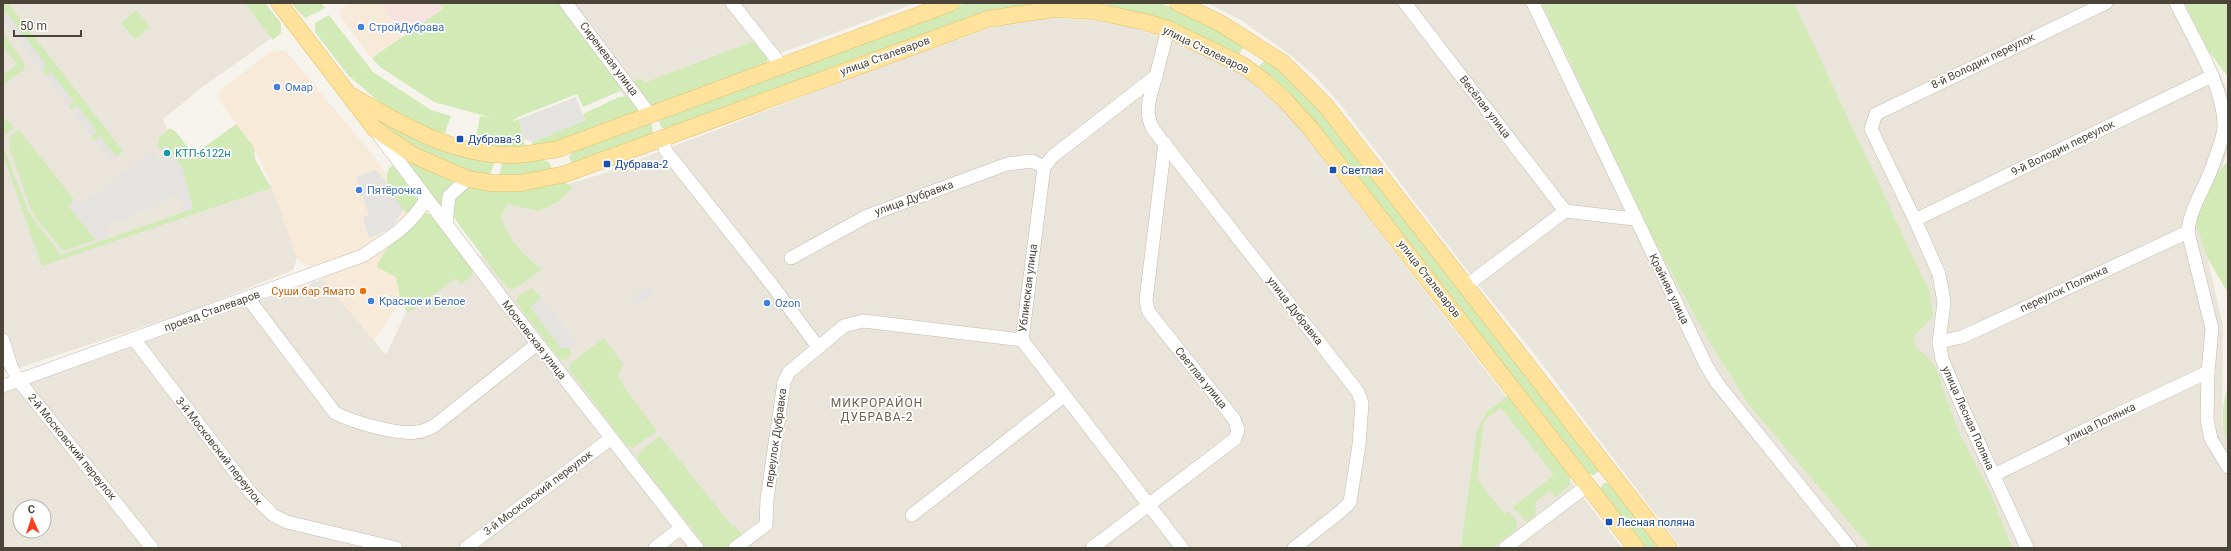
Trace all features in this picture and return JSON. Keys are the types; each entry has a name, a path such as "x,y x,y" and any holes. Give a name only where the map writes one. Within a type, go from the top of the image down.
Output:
{"main road":[{"name":"улица Сталеваров","path":"279,3 375,129 412,155 468,179 492,183 521,183 565,174 661,137 988,19 1054,9 1095,7 1168,29 1244,66 1284,99 1311,129 1636,548"},
{"name":"улица Сталеваров","path":"347,93 428,138 474,152 515,155 558,150 951,3"},
{"path":"1178,3 1220,23 1283,63 1326,106 1669,548"},
{"path":"1244,66 1258,46"},
{"path":"650,115 661,137"},
{"path":"558,150 565,174"},
{"path":"1588,485 1609,470"}],"street":[{"name":"Сиреневая улица","path":"566,3 650,115"},
{"path":"732,3 782,66"},
{"name":"Весёлая улица","path":"1405,3 1565,211"},
{"name":"Крайняя улица","path":"1533,3 1634,219 1717,383 1850,548"},
{"name":"8-й Володин переулок","path":"1871,129 1876,114 2106,3"},
{"path":"2176,3 2218,87 2224,128 2210,171 2189,219 2188,232 2212,329 2208,372 2207,419 2211,438 2228,467"},
{"path":"1044,167 1053,156 1156,76 1168,29"},
{"name":"улица Дубравка","path":"1156,76 1147,111 1148,120 1164,143 1358,392 1362,403 1359,445 1350,502 1340,512 1294,548"},
{"name":"9-й Володин переулок","path":"1915,220 2212,76"},
{"name":"Московская улица","path":"375,129 426,199 537,344 697,548"},
{"name":"улица Лесная Поляна","path":"1871,129 1939,274 1944,302 1939,342 1942,359 1960,402 2027,548"},
{"path":"661,137 666,151 772,284 818,347"},
{"name":"Светлая улица","path":"1092,548 1235,439 1238,430 1234,419 1148,311 1146,300 1164,143"},
{"name":"улица Дубравка","path":"791,258 867,216 1007,164 1032,161 1044,167"},
{"name":"Ублинская улица","path":"1044,167 1022,340 1182,548"},
{"path":"446,224 449,196 468,179"},
{"name":"проезд Сталеваров","path":"3,386 362,256 394,236 419,212 426,199"},
{"path":"1466,286 1565,211 1634,219"},
{"name":"переулок Полянка","path":"1939,342 1962,337 2188,232"},
{"path":"248,298 335,413 349,420 383,428 415,433 434,426 537,344"},
{"name":"переулок Дубравка","path":"735,548 766,525 767,499 784,382 789,372 844,326 863,321 1022,340"},
{"name":"3-й Московский переулок","path":"134,339 255,498 273,515 286,522 396,548"},
{"name":"2-й Московский переулок","path":"3,340 11,366 19,381 152,548"},
{"name":"улица Полянка","path":"1994,475 2101,422 2208,372"},
{"path":"912,516 1064,396"},
{"name":"3-й Московский переулок","path":"466,548 610,438"},
{"path":"1505,548 1588,485"},
{"path":"655,548 681,528"}],"shaded area":[{"path":"3,3 251,3 277,34 205,85 163,119 198,210 271,184 297,258 293,270 194,310 3,373"},
{"path":"349,3 380,3 406,39 378,57 369,56 340,15 341,9"},
{"path":"380,3 438,3 443,9 405,36"},
{"path":"553,3 915,3 633,108"},
{"path":"1207,3 2186,3 2228,92 2228,150 2201,230 2223,325 2222,425 2228,435 2228,548 1681,548 1540,361 1470,274 1337,100 1314,75 1292,56 1241,20"},
{"path":"3,9 45,63 43,71 3,21"},
{"name":"МИКРОРАЙОН ДУБРАВА-2","path":"1053,18 1093,20 1131,27 1174,41 1240,73 1279,105 1305,135 1622,548 3,548 3,393 323,279 386,355 407,310 494,246 497,198 561,186 602,174 885,65 991,28 1020,21"},
{"path":"285,50 372,154 407,203 406,293 374,341 323,279 297,258 271,184 258,156 222,104 218,92 270,52"},
{"path":"51,72 74,102 68,107 46,76"},
{"path":"576,97 585,120 532,142 524,139 519,119"},
{"path":"77,105 97,132 91,137 71,110"},
{"path":"100,136 116,157 110,161 94,140"},
{"path":"152,150 162,162 173,154 182,168 193,209 184,212 179,195 164,201 150,210 140,210 128,219 118,218 106,227 106,239 97,242 68,205 74,200 86,201"},
{"path":"375,170 385,180 403,210 392,228 369,238 363,218 369,215 356,177"},
{"path":"648,285 654,292 635,306 629,299"},
{"path":"542,297 577,343 570,348 561,348 530,307"}],"green space":[{"path":"3,3 8,3 123,151 116,157 100,136 94,140 91,137 97,132 77,105 71,110 68,107 74,102 51,73 46,76 43,71 45,63 3,9"},
{"path":"245,3 265,3 281,23 281,33 273,40"},
{"path":"291,3 321,3 325,8 305,18"},
{"path":"438,3 561,3 627,88 583,107 577,94 518,117 511,122 519,119 525,147 487,148 475,143 480,116 493,118 434,102 380,67 372,58 443,9"},
{"path":"966,3 1052,3 669,130 662,128 659,122 663,116"},
{"path":"1106,3 1159,3 1177,9 1240,40 1243,49 1239,54 1230,54 1112,9"},
{"path":"1542,3 1794,3 1930,293 1933,317 1914,336 1916,349 1926,355 1937,370 1958,431 1990,492 2012,548 1871,548 1749,405 1706,336 1654,240"},
{"path":"2185,3 2228,3 2228,77 2208,50"},
{"path":"136,10 150,27 135,39 121,23"},
{"path":"329,15 373,72 431,110 451,116 445,133 423,130 393,114 348,75 315,32 315,23"},
{"path":"3,33 25,64 24,70 3,84 3,75 17,64 3,46"},
{"path":"757,40 768,55 767,64 651,108 630,83 640,78 644,83"},
{"path":"1266,60 1274,63 1317,105 1597,463 1599,471 1593,475 1585,472 1262,72 1259,66"},
{"path":"632,96 640,110 574,139 532,147 532,142 585,120 583,114 619,97"},
{"path":"379,118 495,161 489,177 469,173 414,150 377,122"},
{"path":"7,119 14,128 3,136 3,122"},
{"path":"648,122 652,125 653,135 577,164 571,162 569,157 573,151"},
{"path":"236,124 254,147 255,159 271,188 42,266 3,155 3,146 29,213 61,255 193,209 182,168 167,146 161,150 158,147 159,138 170,128 176,132 194,155"},
{"path":"19,130 72,197 74,200 68,206 96,240 63,251 32,212 9,147 11,141 9,137"},
{"path":"542,159 550,163 551,168 544,175 498,179 503,161"},
{"path":"408,160 453,181 447,191 443,209 408,164"},
{"path":"2228,161 2228,293 2208,259 2193,215 2207,184"},
{"path":"393,165 419,201 410,214 399,206 387,184 388,170"},
{"path":"563,181 573,187 559,201 539,211 507,204 501,217 509,234 522,252 542,269 515,289 507,288 457,222 452,214 451,203 468,187"},
{"path":"425,213 430,214 436,220 472,270 472,276 461,284 456,278 408,313 401,302 396,277 377,267 379,261 397,238"},
{"path":"532,288 541,298 530,307 561,348 570,348 571,352 569,359 562,360 558,357 516,302 518,296"},
{"path":"604,338 623,364 618,375 624,387 657,431 633,448 626,445 569,369 571,363"},
{"path":"2228,387 2228,443 2224,430 2223,408"},
{"path":"1509,395 1570,474 1570,484 1557,497 1549,491 1536,502 1535,515 1526,522 1513,507 1554,475 1501,408 1484,420 1477,479 1504,514 1508,511 1517,521 1516,530 1492,548 1461,548 1477,430 1486,413"},
{"path":"660,436 732,526 735,526 744,537 729,548 707,548 640,463 638,458 639,452"},
{"path":"1604,483 1611,484 1663,548 1641,548 1600,489"}],"place":[{"name":"СтройДубрава","path":"361,27"},
{"name":"Омар","path":"277,87"},
{"name":"Дубрава-3","path":"460,139"},
{"name":"КТП-6122н","path":"167,153"},
{"name":"Дубрава-2","path":"607,164"},
{"name":"Светлая","path":"1333,170"},
{"name":"Пятёрочка","path":"359,190"},
{"name":"Суши бар Ямато","path":"363,291"},
{"name":"Красное и Белое","path":"371,301"},
{"name":"Ozon","path":"767,303"},
{"name":"Лесная поляна","path":"1609,522"}],"district":[{"name":"МИКРОРАЙОН ДУБРАВА-2","path":"877,410"}]}
